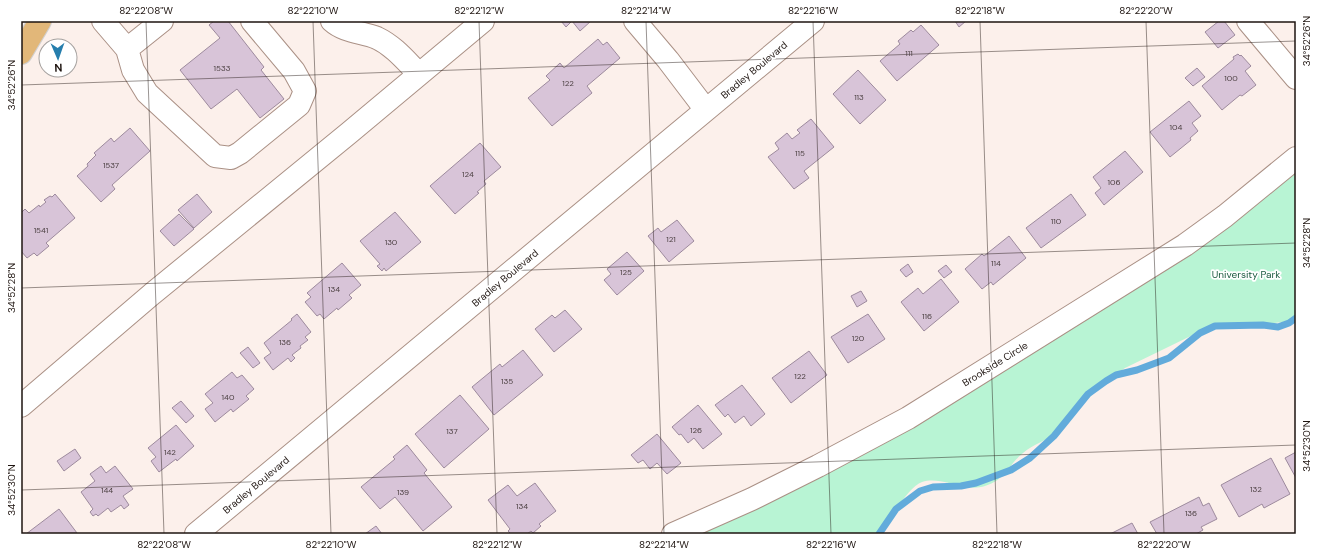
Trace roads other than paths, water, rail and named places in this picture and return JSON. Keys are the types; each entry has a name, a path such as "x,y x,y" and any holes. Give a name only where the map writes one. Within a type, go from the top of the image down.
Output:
{"main road":[{"path":"21,53 40,21"}],"street":[{"path":"102,21 128,49 133,70 147,93 215,156 231,158 240,153 299,105 304,90 294,71 252,21"},
{"path":"128,49 162,21"},
{"path":"332,21 347,30 363,33 393,47 420,74"},
{"path":"21,406 152,294 483,21"},
{"path":"635,21 668,60 706,110"},
{"name":"Bradley Boulevard","path":"196,534 813,21"},
{"path":"1248,21 1296,78"},
{"name":"Brookside Circle","path":"673,534 752,499 908,418 1185,246 1225,216 1296,158"}],"waterway":[{"path":"879,534 896,509 920,491 933,487 961,486 976,483 1011,470 1030,458 1054,436 1088,394 1116,375 1137,370 1169,358 1200,333 1215,326 1263,325 1278,327 1289,323 1296,318"}],"park label":[{"name":"University Park","path":"1246,274"}]}
